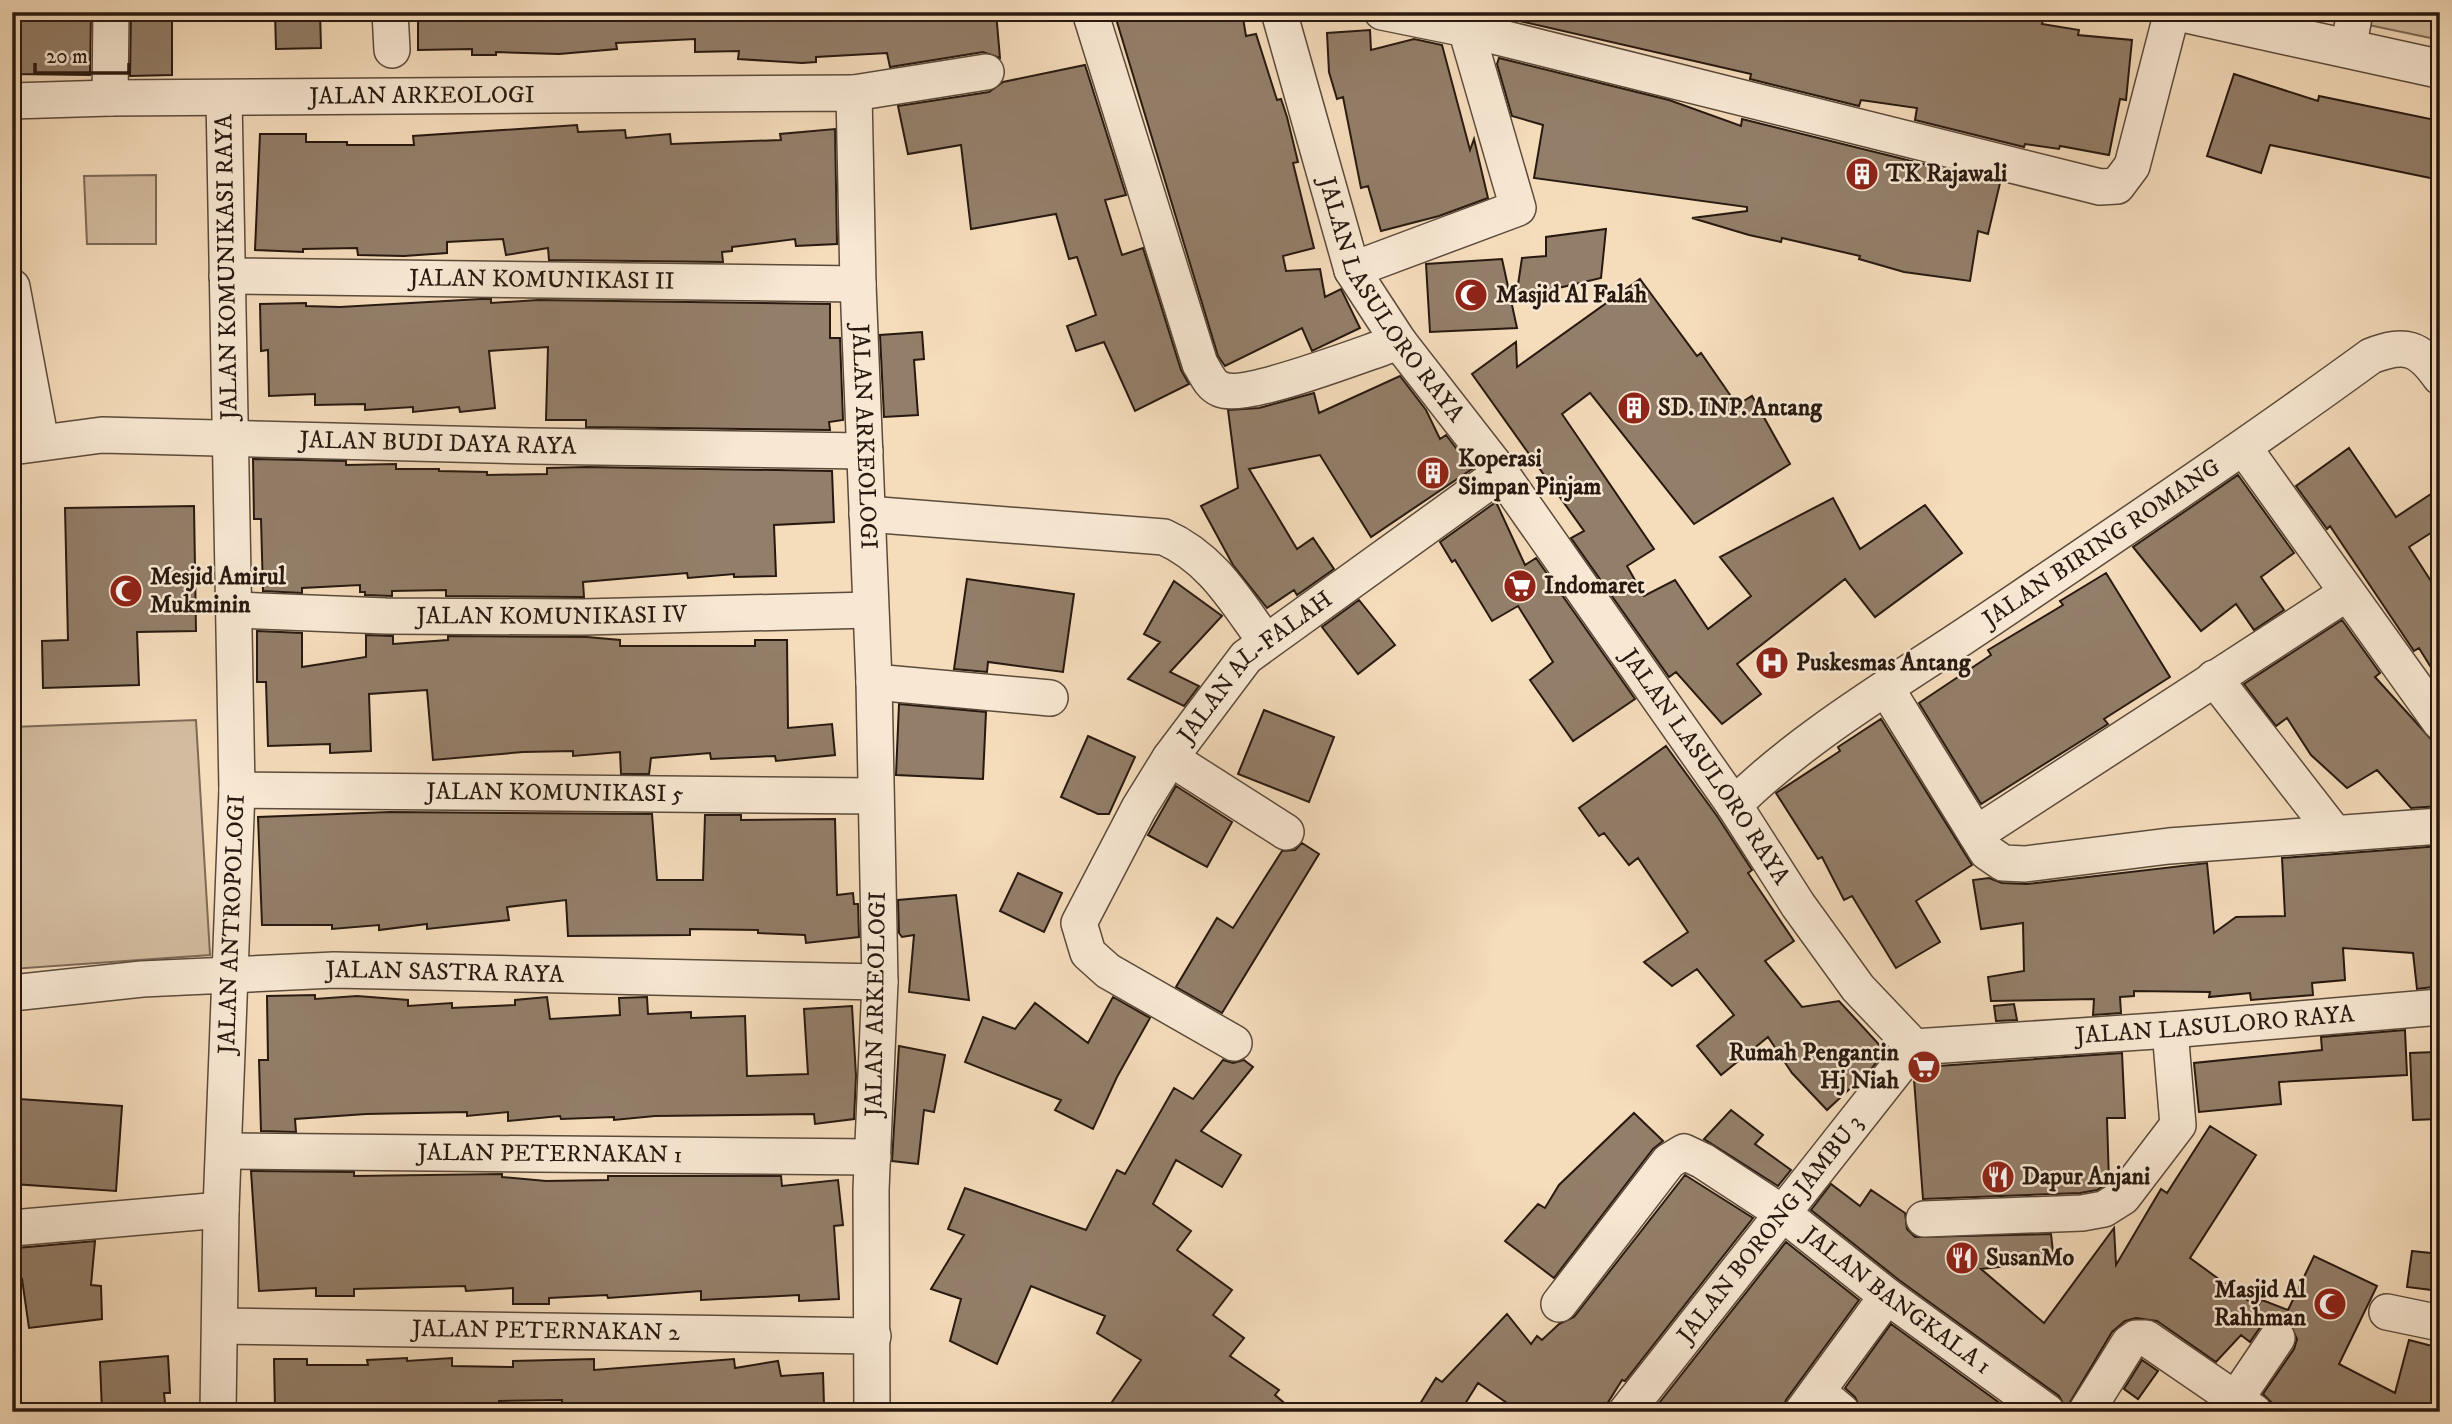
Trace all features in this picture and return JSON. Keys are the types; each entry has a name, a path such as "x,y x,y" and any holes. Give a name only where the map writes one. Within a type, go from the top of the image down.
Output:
{"street":[{"path":"110,98 111,12"},
{"path":"390,12 392,50"},
{"path":"1090,12 1200,364 1213,385 1231,392 1257,388 1399,342"},
{"name":"JALAN LASULORO RAYA","path":"1279,12 1352,270 1399,342 1501,473 1734,805 1798,905 1858,988 1913,1047 2170,1030 2440,1007"},
{"path":"1382,12 1466,29 2100,187 2117,186 2132,166 2172,12"},
{"path":"2180,12 2440,69"},
{"path":"2348,49 2355,12"},
{"path":"1352,270 1518,208 1466,29"},
{"path":"854,93 986,72"},
{"name":"JALAN ARKEOLOGI","path":"12,101 854,93 858,284 874,682 874,796 880,982 873,1157 872,1412"},
{"name":"JALAN KOMUNIKASI RAYA","path":"223,98 231,436"},
{"name":"JALAN KOMUNIKASI II","path":"227,276 858,284"},
{"path":"12,287 27,445"},
{"name":"JALAN BIRING ROMANG","path":"1734,805 1760,779 1886,688 2244,448 2371,356 2391,348 2404,347 2420,354 2440,377"},
{"name":"JALAN BUDI DAYA RAYA","path":"27,445 102,435 231,436 545,447 865,451"},
{"name":"JALAN ANTROPOLOGI","path":"218,1412 221,1210 237,790 231,436"},
{"path":"2244,448 2440,722"},
{"name":"JALAN AL-FALAH","path":"1234,1043 1108,971 1088,953 1079,923 1139,808 1171,758 1246,657 1501,473"},
{"path":"867,514 1164,537 1189,548 1209,564 1266,642"},
{"path":"1976,834 2347,593"},
{"name":"JALAN KOMUNIKASI IV","path":"234,610 386,616 583,617 870,610"},
{"path":"2214,678 2335,834"},
{"path":"874,682 1050,698"},
{"path":"1886,688 1976,834 1995,858 2003,863 2025,864 2169,846 2440,826"},
{"path":"1171,758 1286,832"},
{"name":"JALAN KOMUNIKASI 5","path":"237,790 874,796"},
{"name":"JALAN SASTRA RAYA","path":"12,993 142,979 334,970 880,982"},
{"path":"1924,1219 2082,1213 2104,1209 2123,1197 2178,1125 2170,1030"},
{"name":"JALAN BORONG JAMBU 3","path":"1635,1409 1782,1212 1913,1047"},
{"name":"JALAN PETERNAKAN 1","path":"224,1151 873,1157"},
{"name":"JALAN BANGKALA 1","path":"1559,1304 1669,1161 1677,1154 1692,1154 1782,1212 1887,1296 2048,1412"},
{"path":"12,1228 221,1210"},
{"path":"1821,1405 1887,1296"},
{"path":"2387,1312 2440,1323"},
{"name":"JALAN PETERNAKAN 2","path":"220,1326 873,1336"},
{"path":"2086,1412 2136,1338 2146,1338 2239,1407 2277,1338"}],"shaded area":[{"path":"2307,12 2440,12 2440,40"},
{"path":"156,175 156,244 87,244 84,176"},
{"path":"196,720 210,955 12,969 12,727"}],"building":[{"path":"12,12 91,12 90,75 12,74"},
{"path":"131,12 172,12 172,75 130,76"},
{"path":"275,12 320,12 321,48 276,49"},
{"path":"418,12 996,12 1000,58 983,52 890,67 887,53 816,57 816,62 802,63 738,59 739,51 695,52 695,39 616,43 617,49 559,54 496,52 496,55 472,55 472,49 418,50"},
{"path":"1114,12 1242,12 1246,36 1256,34 1277,100 1281,99 1287,117 1298,162 1293,163 1314,248 1283,256 1286,271 1320,269 1325,297 1341,289 1360,328 1312,351 1302,328 1225,366 1218,356"},
{"path":"1513,12 2008,12 2043,20 2042,24 2079,30 2078,35 2132,40 2126,100 2120,99 2109,155 2060,146 2059,149 2025,144 2024,147 1915,120 1917,108 1861,100 1859,106 1750,79 1751,74 1511,19"},
{"path":"1370,30 1371,50 1414,39 1442,45 1470,150 1474,139 1488,198 1439,216 1381,231 1368,186 1361,188 1343,97 1337,99 1329,72 1327,33"},
{"path":"1499,58 1669,100 1741,126 1742,119 2000,183 1988,234 1978,231 1970,281 1904,272 1859,259 1860,256 1782,238 1781,242 1749,235 1692,218 1747,211 1747,207 1534,178 1543,125 1512,116 1497,64"},
{"path":"1085,65 1126,195 1105,200 1122,255 1143,248 1181,370 1189,384 1135,411 1104,342 1076,351 1067,326 1096,315 1077,257 1069,259 1056,214 971,229 961,145 908,154 898,106 989,92 1003,82"},
{"path":"2234,74 2318,101 2319,96 2440,121 2440,180 2270,145 2261,173 2207,156"},
{"path":"577,125 578,132 625,130 626,138 670,134 671,144 781,140 780,134 835,129 837,244 796,246 795,239 732,247 732,251 722,252 723,262 549,260 548,248 506,255 503,239 447,242 447,253 404,256 358,255 357,248 303,249 303,252 255,250 260,134 306,134 306,142 347,142 347,145 414,145 413,136"},
{"path":"1606,229 1601,278 1516,298 1522,258 1546,256 1546,237"},
{"name":"Masjid Al Falah","path":"1502,259 1517,328 1430,332 1426,264"},
{"path":"1640,279 1697,356 1701,353 1737,405 1752,396 1790,464 1694,524 1590,393 1562,414 1654,549 1627,566 1644,596 1675,580 1708,629 1751,596 1720,557 1833,498 1860,549 1925,505 1962,553 1875,617 1845,579 1737,664 1761,694 1722,724 1676,672 1669,677 1571,538 1584,531 1472,374 1516,342 1517,367"},
{"path":"491,299 491,303 538,300 830,304 830,338 840,338 843,420 829,422 830,430 586,427 586,420 546,420 548,347 489,351 495,408 460,412 459,407 413,412 413,407 365,410 365,404 315,405 315,394 269,396 268,350 261,351 260,304 306,303 306,306 340,307"},
{"path":"922,332 924,359 914,360 918,415 884,417 880,335"},
{"path":"1400,376 1426,410 1440,439 1446,435 1472,469 1371,537 1320,455 1249,469 1297,549 1313,538 1334,569 1297,595 1294,590 1267,608 1233,565 1201,506 1238,488 1228,410 1259,408 1314,393 1319,413"},
{"path":"2349,448 2396,517 2440,488 2440,527 2409,547 2440,595 2440,682 2419,648 2414,651 2330,526 2327,529 2296,486"},
{"path":"253,459 346,461 346,465 396,464 396,469 487,472 487,475 547,474 547,468 587,467 832,471 834,522 774,525 776,576 734,577 734,574 688,578 687,573 583,582 584,597 446,596 446,590 392,591 392,596 365,595 365,592 360,592 360,585 302,588 302,593 263,591 261,519 254,519"},
{"path":"2238,475 2294,553 2261,577 2284,610 2254,630 2236,604 2201,631 2133,547"},
{"path":"1496,502 1525,565 1536,558 1635,699 1573,741 1530,680 1553,662 1518,606 1492,621 1455,560 1452,562 1440,542"},
{"path":"194,506 196,631 137,632 139,685 43,688 42,641 68,640 65,508"},
{"path":"2106,573 2170,677 2104,719 2108,724 1981,804 1919,703 1991,655 1988,650 2063,605 2060,601"},
{"path":"967,579 1074,594 1063,672 988,662 987,672 954,669"},
{"path":"1174,581 1222,616 1170,672 1199,686 1184,706 1128,679 1160,642 1144,634"},
{"path":"1359,600 1395,645 1358,674 1322,627"},
{"path":"2342,620 2380,673 2375,677 2440,749 2440,806 2411,808 2377,770 2347,788 2311,755 2287,718 2276,726 2244,684"},
{"path":"257,631 302,633 302,667 366,657 366,635 393,636 393,644 448,640 448,636 587,637 620,640 620,646 755,646 755,640 787,640 788,728 832,724 835,755 776,761 775,756 711,759 710,753 651,758 649,774 621,774 620,752 573,756 573,751 523,752 433,760 427,690 369,694 371,751 330,753 330,744 268,746 266,682 257,682"},
{"path":"899,704 986,712 983,779 896,775"},
{"path":"1264,710 1334,737 1309,802 1238,774"},
{"path":"1881,719 1972,865 1916,901 1940,942 1896,968 1852,896 1844,900 1822,857 1818,859 1776,793 1840,751 1838,747"},
{"path":"1088,736 1135,757 1109,814 1098,814 1061,797"},
{"path":"1666,746 1717,816 1752,870 1748,873 1794,941 1765,961 1802,1007 1839,1001 1885,1051 1872,1068 1827,1110 1792,1073 1768,1037 1721,1075 1697,1046 1734,1015 1697,969 1672,986 1644,962 1688,932 1638,858 1629,865 1604,833 1599,836 1579,808"},
{"path":"1176,786 1232,822 1207,867 1148,835"},
{"path":"390,812 652,814 657,880 703,880 705,815 741,815 741,820 835,819 837,895 853,893 854,904 858,904 859,937 806,943 805,935 758,933 758,930 690,929 690,935 568,936 566,900 507,907 509,920 427,929 427,924 379,930 379,925 332,929 332,925 262,925 258,817"},
{"path":"1302,843 1319,854 1222,1013 1176,987 1217,918 1233,928 1282,851 1295,850"},
{"path":"2440,846 2440,986 2417,989 2413,953 2343,948 2345,980 2312,983 2313,995 2251,1000 2250,993 2209,997 2210,992 2134,991 2134,996 2120,997 2121,1013 2093,1015 2094,999 1991,1001 1988,977 2024,971 2023,923 1981,929 1973,880 1989,878 2002,883 2027,884 2207,863 2214,933 2236,917 2285,916 2282,858"},
{"path":"1018,873 1062,893 1044,932 1000,911"},
{"path":"956,895 969,1000 909,992 914,935 902,937 899,933 898,900"},
{"path":"315,995 315,999 357,996 408,1000 408,1006 452,1003 452,1008 515,1005 515,1000 547,997 550,1019 620,1015 619,998 647,997 648,1014 691,1012 691,1018 745,1016 747,1076 808,1074 804,1009 852,1006 856,1076 854,1119 815,1124 814,1114 655,1116 614,1120 614,1117 561,1119 560,1116 508,1121 508,1112 467,1116 467,1112 366,1114 295,1119 296,1132 261,1131 259,1060 268,1060 267,996"},
{"path":"1113,997 1150,1018 1117,1077 1093,1129 1055,1110 1061,1100 965,1062 983,1017 1015,1029 1035,1003 1088,1043"},
{"path":"2014,1004 2017,1020 1996,1021 1994,1006"},
{"path":"2405,1030 2407,1075 2279,1082 2281,1104 2199,1112 2194,1063 2322,1050 2321,1037"},
{"path":"899,1046 945,1055 934,1112 924,1110 918,1164 892,1161"},
{"path":"2435,1052 2438,1119 2413,1120 2410,1053"},
{"path":"2122,1053 2125,1118 2107,1118 2109,1182 2097,1190 2080,1193 1923,1199 1914,1079 1924,1067"},
{"path":"1223,1060 1233,1063 1244,1060 1253,1067 1201,1131 1241,1155 1222,1187 1176,1160 1153,1204 1191,1231 1177,1250 1232,1290 1213,1315 1244,1338 1230,1356 1279,1390 1275,1395 1295,1412 1105,1412 1141,1360 1097,1333 1105,1316 1031,1286 997,1364 950,1341 961,1299 931,1289 964,1235 948,1229 965,1188 1086,1230 1117,1170 1125,1174 1174,1088 1193,1099"},
{"path":"19,1099 122,1106 116,1191 13,1184"},
{"path":"1731,1110 1763,1135 1755,1144 1791,1170 1778,1186 1704,1139"},
{"path":"1634,1113 1663,1141 1653,1149 1554,1278 1505,1241 1538,1204 1545,1208 1559,1185"},
{"path":"2210,1126 2256,1155 2190,1258 2257,1307 2262,1300 2288,1310 2314,1256 2377,1286 2339,1364 2395,1393 2409,1340 2440,1348 2440,1412 2274,1412 2272,1403 2263,1394 2294,1349 2297,1339 2289,1322 2278,1318 2261,1326 2250,1342 2241,1335 2216,1362 2157,1321 2136,1318 2125,1321 2112,1332 2066,1409 2059,1396 1899,1280 1811,1210 1831,1184 1860,1206 1871,1190 1905,1213 1907,1229 1915,1237 2051,1234 2054,1261 1981,1269 2044,1323 2114,1228 2116,1265 2161,1189 2167,1193"},
{"path":"251,1171 354,1172 354,1176 502,1174 502,1177 546,1181 608,1180 608,1176 781,1176 782,1186 838,1180 843,1225 834,1226 839,1299 799,1301 799,1295 701,1300 701,1291 608,1298 607,1295 549,1298 549,1304 513,1304 513,1288 466,1291 465,1286 354,1289 354,1296 316,1296 316,1288 259,1291"},
{"path":"1685,1175 1753,1218 1625,1381 1622,1380 1602,1412 1520,1412 1478,1383 1460,1412 1415,1412 1436,1378 1442,1382 1507,1314 1531,1344 1537,1336 1542,1340 1559,1324 1574,1317"},
{"path":"95,1241 91,1285 101,1286 102,1319 29,1328 22,1279 17,1280 17,1248"},
{"path":"1786,1242 1859,1300 1786,1400 1782,1412 1662,1412 1656,1407"},
{"path":"2412,1251 2440,1254 2440,1291 2407,1287"},
{"path":"1891,1324 2012,1412 1862,1412 1855,1397 1845,1388"},
{"path":"168,1356 170,1393 164,1393 166,1412 102,1412 100,1362"},
{"path":"407,1358 407,1361 452,1358 452,1366 513,1367 513,1361 594,1359 594,1370 734,1359 735,1368 778,1361 781,1376 823,1373 824,1405 759,1412 562,1412 562,1400 499,1401 499,1412 316,1412 316,1407 275,1408 274,1359 307,1359 307,1365 368,1365 367,1360"},
{"path":"2142,1360 2158,1371 2138,1399 2124,1389"}],"place":[{"name":"TK Rajawali","path":"1862,174"},
{"name":"Masjid Al Falah","path":"1471,295"},
{"name":"SD. INP. Antang","path":"1634,408"},
{"name":"Koperasi Simpan Pinjam","path":"1433,473"},
{"name":"Indomaret","path":"1520,586"},
{"name":"Mesjid Amirul Mukminin","path":"126,591"},
{"name":"Puskesmas Antang","path":"1772,663"},
{"name":"Rumah Pengantin Hj Niah","path":"1924,1067"},
{"name":"Dapur Anjani","path":"1998,1177"},
{"name":"SusanMo","path":"1962,1258"},
{"name":"Masjid Al Rahhman","path":"2330,1304"}]}
